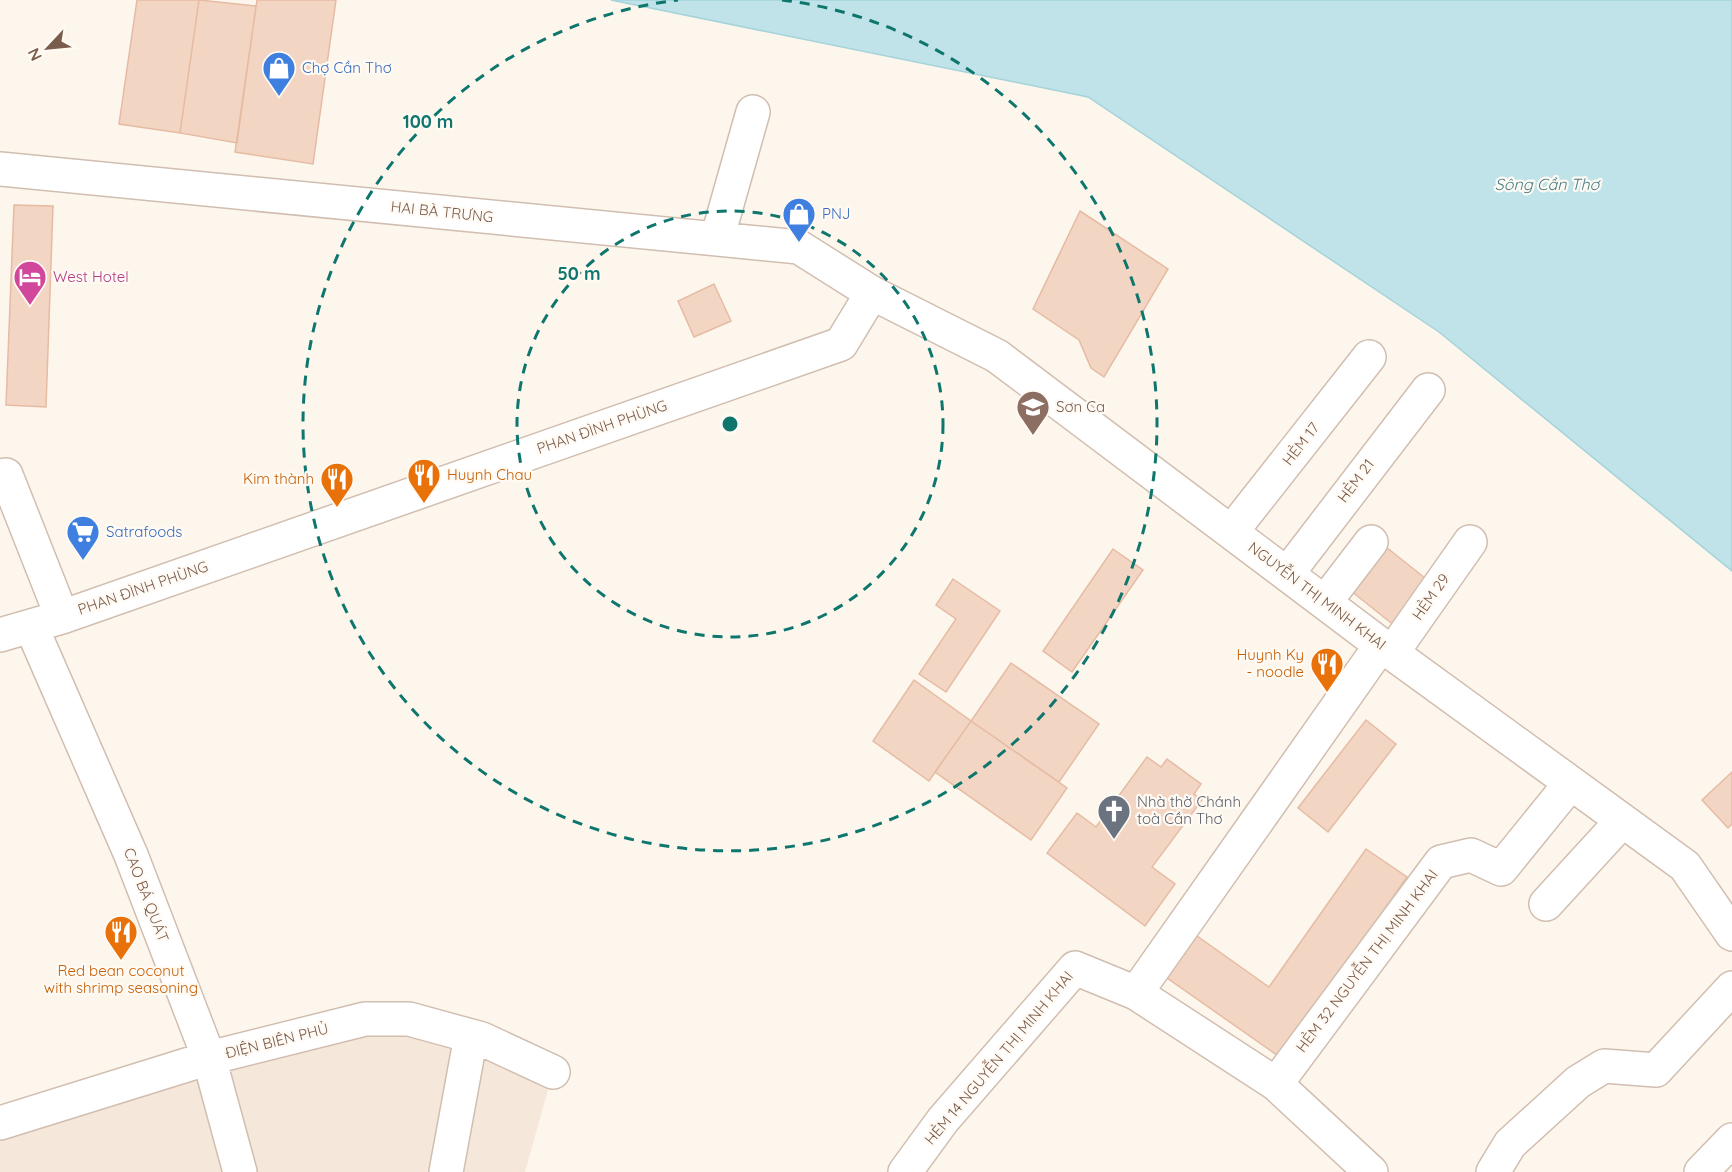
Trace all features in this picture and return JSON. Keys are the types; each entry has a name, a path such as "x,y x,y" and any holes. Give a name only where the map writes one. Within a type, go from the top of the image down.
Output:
{"street":[{"path":"717,239 753,112"},
{"name":"HAI BÀ TRƯNG","path":"0,169 799,247 872,293"},
{"name":"NGUYỄN THỊ MINH KHAI","path":"872,293 997,356 1386,649 1685,866 1732,934"},
{"name":"PHAN ĐÌNH PHÙNG","path":"0,635 46,622 841,344 872,293"},
{"name":"HẺM 17","path":"1232,531 1369,357"},
{"name":"HẺM 21","path":"1287,574 1428,390"},
{"name":"CAO BÁ QUÁT","path":"0,476 6,475 46,622 131,855 209,1058 240,1172"},
{"path":"1325,602 1371,542"},
{"name":"HẺM 29","path":"1386,649 1470,542"},
{"path":"1136,993 1386,649"},
{"name":"HẺM 32 NGUYỄN THỊ MINH KHAI","path":"1276,1084 1441,862 1471,855 1501,870 1570,784"},
{"path":"1546,904 1622,821"},
{"name":"HẺM 14 NGUYỄN THỊ MINH KHAI","path":"905,1172 943,1120 1075,968 1136,993 1276,1084 1371,1172"},
{"path":"1493,1172 1510,1144 1578,1082 1604,1065 1656,1070 1732,988"},
{"name":"ĐIỆN BIÊN PHỦ","path":"0,1123 209,1058 365,1019 409,1019 471,1036 554,1072"},
{"path":"446,1172 471,1036"},
{"path":"1701,1172 1732,1140"}],"shaded area":[{"path":"365,1019 553,1072 525,1172 240,1172 209,1058"},
{"path":"202,1071 231,1172 0,1172 0,1132"}],"water":[{"name":"Sông Cần Thơ","path":"611,0 1732,0 1732,571 1439,332 1088,97"}],"building":[{"path":"137,0 199,0 180,133 119,124"},
{"path":"199,0 256,6 237,143 180,133"},
{"path":"257,0 336,0 313,164 235,152"},
{"name":"West Hotel","path":"14,205 53,206 46,407 6,405"},
{"path":"1080,211 1168,269 1104,377 1091,368 1079,340 1033,309"},
{"path":"714,284 731,321 694,337 678,301"},
{"path":"1381,543 1430,582 1395,626 1346,587"},
{"path":"1113,549 1143,570 1072,672 1043,651"},
{"path":"953,579 1000,611 946,692 919,674 956,619 936,605"},
{"path":"1011,663 1099,724 1059,782 971,721"},
{"path":"914,680 971,721 929,781 873,741"},
{"path":"1366,720 1396,744 1328,832 1298,808"},
{"path":"971,721 1067,788 1031,840 935,772"},
{"name":"Nhà thờ Chánh toà Cần Thơ","path":"1147,757 1161,767 1167,759 1201,784 1194,794 1202,800 1152,867 1175,884 1145,926 1047,853 1077,813 1096,827"},
{"path":"1732,772 1732,824 1728,828 1702,800"},
{"path":"1366,849 1407,877 1281,1058 1160,973 1190,931 1269,987"}],"place":[{"name":"Chợ Cần Thơ","path":"279,97"},
{"name":"PNJ","path":"799,243"},
{"name":"West Hotel","path":"30,306"},
{"name":"Sơn Ca","path":"1033,436"},
{"name":"Huynh Chau","path":"424,504"},
{"name":"Kim thành","path":"337,508"},
{"name":"Satrafoods","path":"83,561"},
{"name":"Huynh Ky - noodle","path":"1327,693"},
{"name":"Nhà thờ Chánh toà Cần Thơ","path":"1114,840"},
{"name":"Red bean coconut with shrimp seasoning","path":"121,961"}]}
